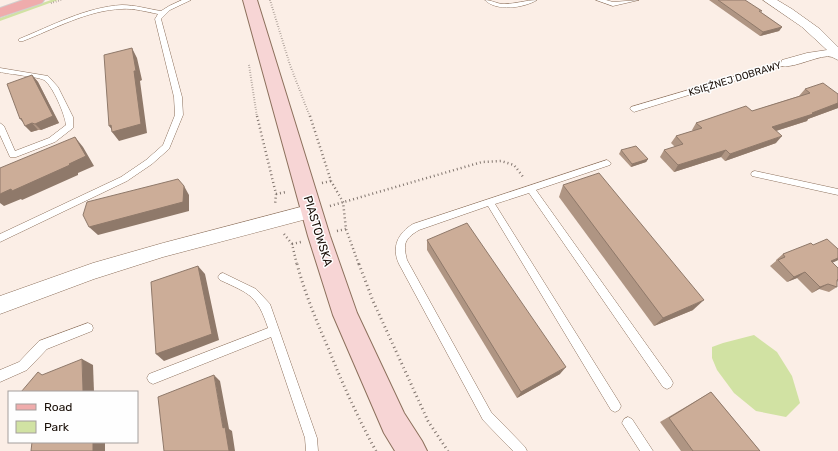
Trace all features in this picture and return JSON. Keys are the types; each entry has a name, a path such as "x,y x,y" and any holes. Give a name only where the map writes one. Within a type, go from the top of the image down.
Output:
{"main road":[{"path":"0,13 37,0"}],"street":[{"name":"PIASTOWSKA","path":"250,0 319,236 346,314 394,423 412,451"},
{"name":"KSIĘŻNEJ DOBRAWY","path":"769,0 816,33 837,53"},
{"name":"KSIĘŻNEJ DOBRAWY","path":"787,63 807,57 837,53"},
{"path":"0,305 93,271 163,250 312,211"}],"lane":[{"path":"0,238 124,179 149,162 166,147 179,115 178,97 158,19 162,13 188,0"},
{"path":"488,0 491,3 507,6 534,0"},
{"path":"599,0 613,4 636,0"},
{"path":"21,40 80,17 120,8 134,8 162,13"},
{"name":"KSIĘŻNEJ DOBRAWY","path":"634,109 787,63"},
{"path":"0,70 46,78 54,87 69,117 70,126 52,140 13,156 0,126"},
{"path":"521,451 487,416 402,261 399,251 400,241 405,233 416,226 490,203 607,163"},
{"path":"756,174 838,192"},
{"path":"531,188 667,383"},
{"path":"490,203 614,406"},
{"path":"224,277 252,291 261,298 266,307 311,438 312,451"},
{"path":"0,376 23,366 43,345 88,328"},
{"path":"153,378 274,331"},
{"path":"628,423 647,451"}],"path":[{"path":"270,0 290,65 310,117 331,181 343,202 346,229 373,301 428,421 448,451"},
{"path":"312,211 482,162 501,161 514,165 531,188"}],"green space":[{"path":"51,0 58,0 0,21 0,18"},
{"path":"754,335 777,352 792,376 800,403 786,417 756,411 734,393 717,370 712,358 712,347"}],"building":[{"path":"718,0 745,0 782,27 763,32"},
{"path":"132,48 136,71 134,71 141,124 112,132 111,125 109,126 104,55"},
{"path":"32,75 53,116 35,124 32,123 25,126 21,118 20,119 7,84"},
{"path":"823,83 838,94 838,103 812,113 813,114 772,127 782,136 730,154 726,150 678,165 664,150 683,144 676,136 702,128 696,123 746,106 752,111 810,93 805,89"},
{"path":"75,137 86,156 69,164 70,165 12,191 11,189 0,194 0,168"},
{"path":"636,146 648,159 632,164 621,150"},
{"path":"599,173 704,300 663,318 563,185"},
{"path":"178,179 184,186 183,202 89,227 83,215 87,202"},
{"path":"467,223 566,367 521,392 427,240"},
{"path":"827,239 838,249 838,258 831,261 838,268 837,287 828,284 820,287 805,272 794,277 778,260 785,257 783,254 811,243 813,245"},
{"path":"198,266 212,334 156,354 151,282"},
{"path":"82,359 83,391 22,391 38,372 42,375"},
{"path":"214,375 223,428 225,427 229,451 164,451 158,397"},
{"path":"711,392 760,451 693,451 669,418"},
{"path":"32,443 93,443 93,451 31,451"}]}
